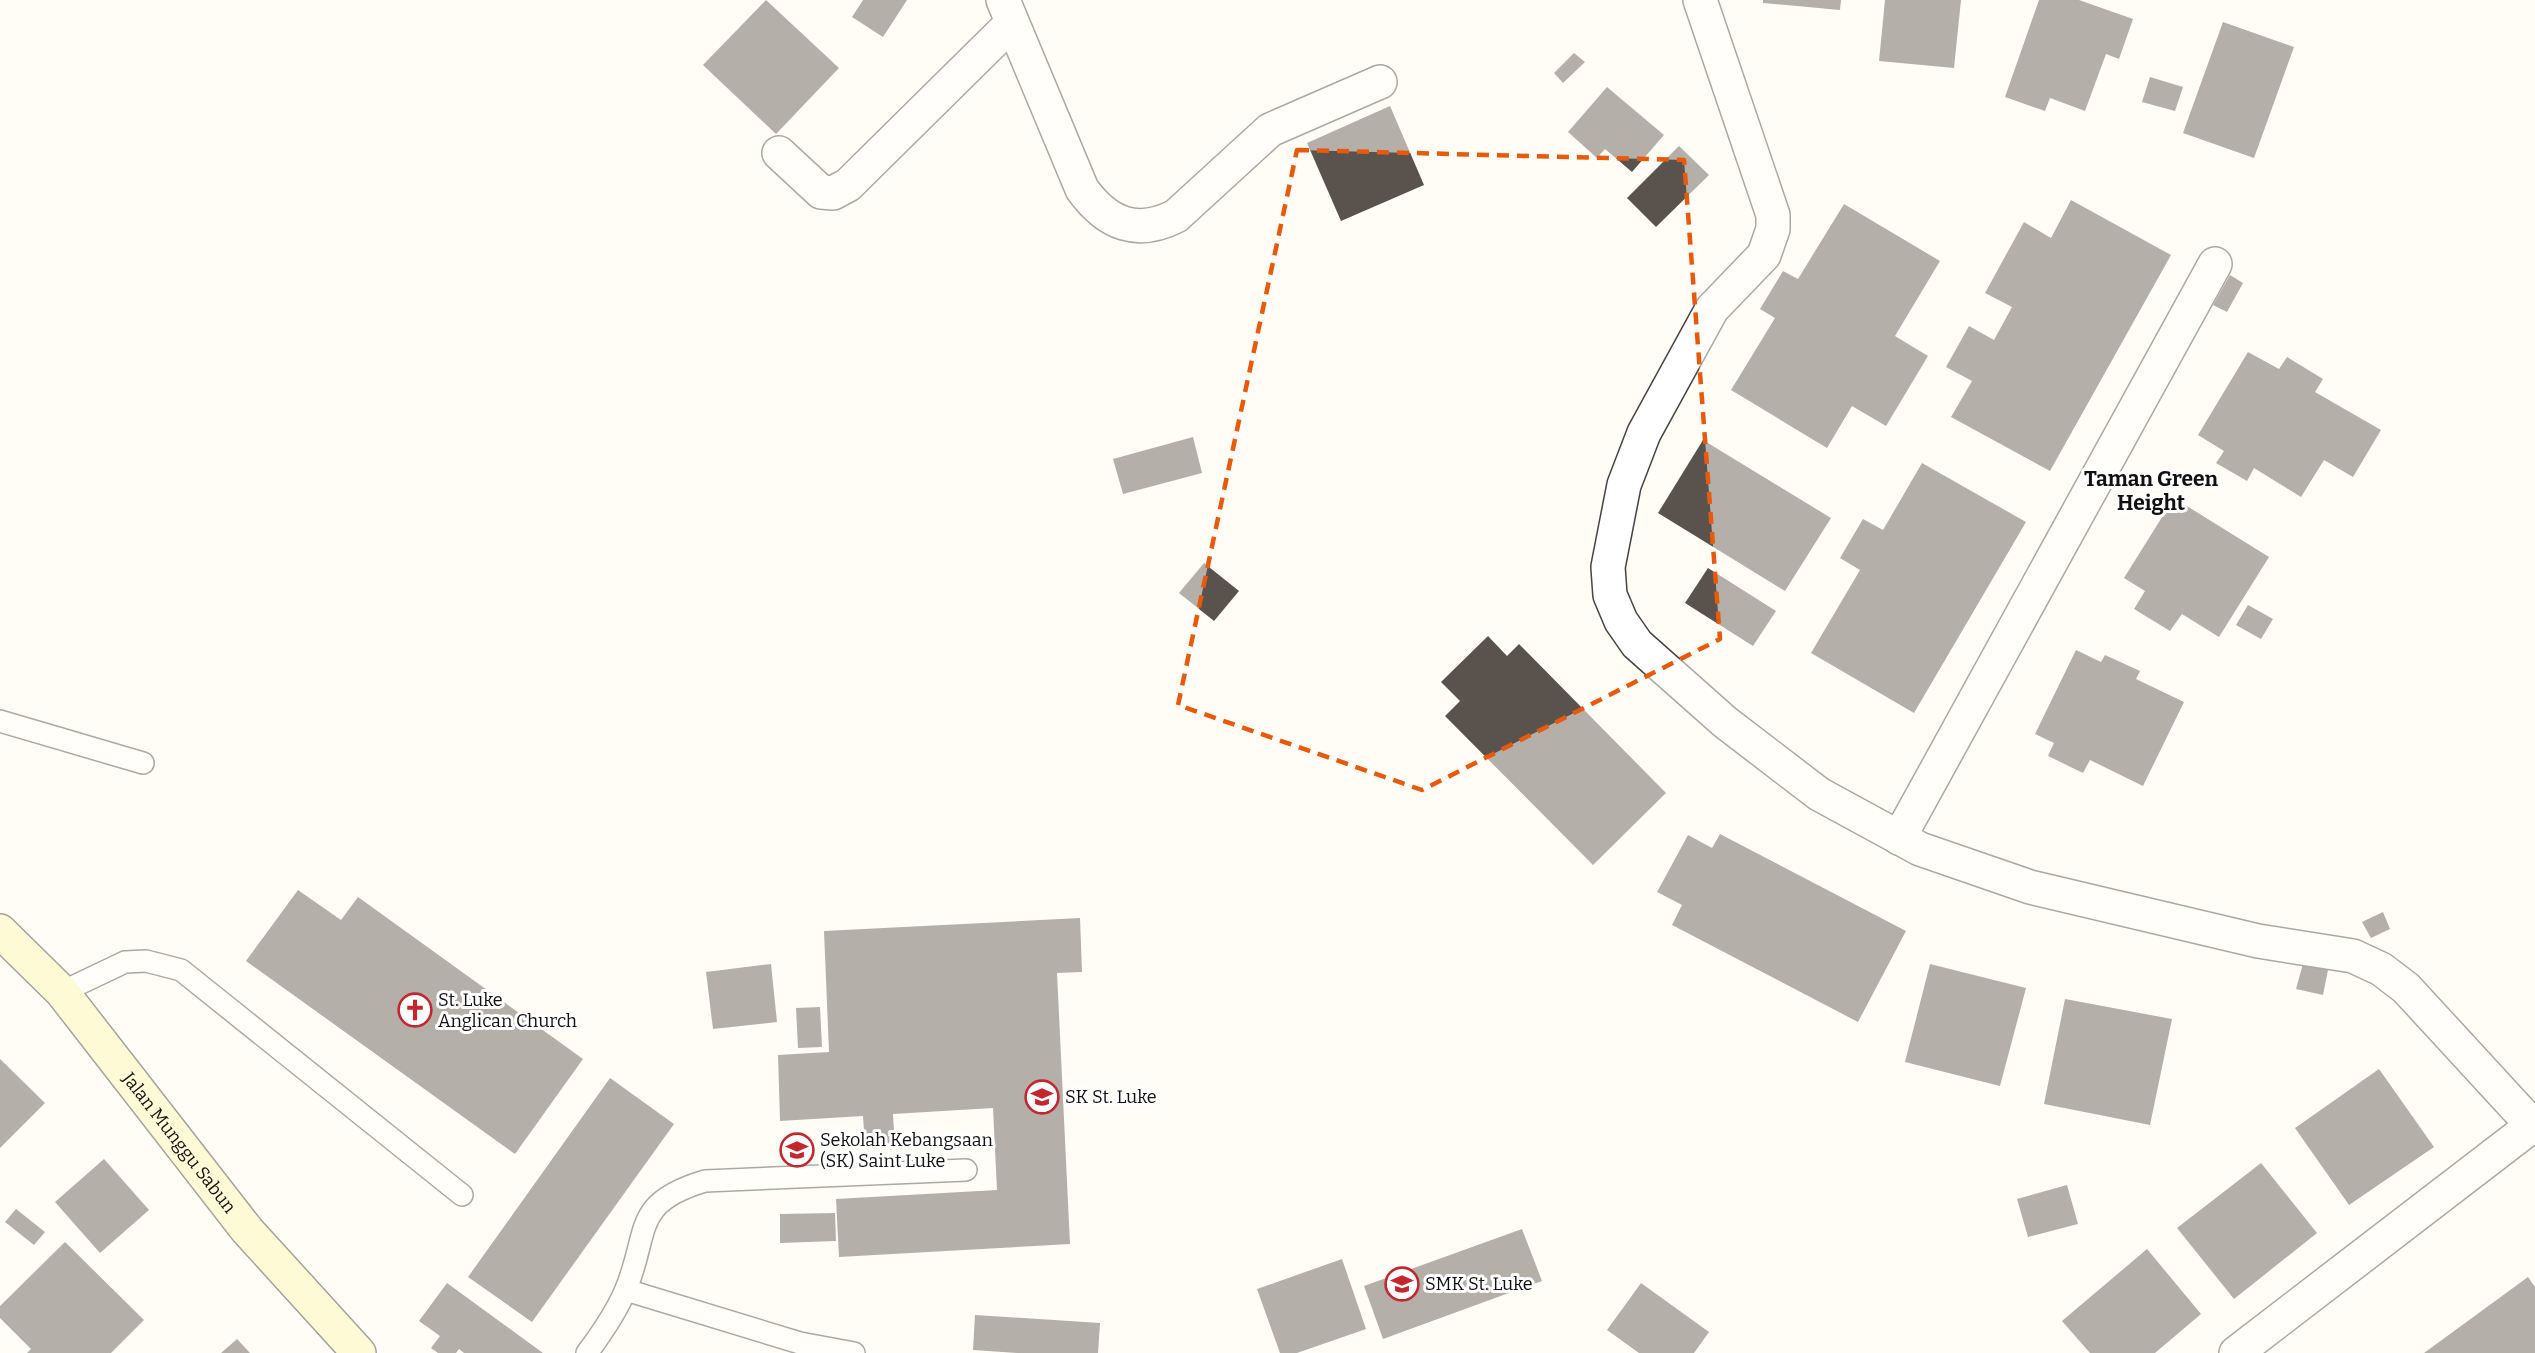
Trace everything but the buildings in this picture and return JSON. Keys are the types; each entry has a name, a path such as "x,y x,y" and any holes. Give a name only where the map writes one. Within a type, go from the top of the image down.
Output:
{"street":[{"path":"1700,0 1773,215 1773,229 1764,255 1712,309 1644,433 1624,485 1608,567 1610,595 1621,621 1637,644 1725,722 1819,794 1920,849 2030,887 2258,941 2353,956 2381,969 2406,988 2534,1127 2236,1353"},
{"path":"779,153 821,192 833,193 848,185 1008,12 1082,189 1093,204 1107,216 1124,224 1141,227 1160,225 1176,216 1270,130 1380,82"},
{"path":"1899,838 2216,264"},
{"name":"Jalan Munggu Sabun","path":"0,931 62,992 247,1230 359,1353"}],"lane":[{"path":"0,721 143,763"},
{"path":"62,992 125,962 146,961 182,970 462,1195"},
{"path":"587,1353 609,1324 626,1290 636,1260 643,1227 650,1212 662,1201 687,1186 705,1180 966,1170"},
{"path":"626,1290 800,1343 854,1353"}],"highlighted area":[{"path":"1297,150 1684,160 1720,639 1422,790 1178,705"}],"place":[{"name":"St. Luke Anglican Church","path":"415,1010"},
{"name":"SK St. Luke","path":"1042,1097"},
{"name":"Sekolah Kebangsaan (SK) Saint Luke","path":"797,1150"},
{"name":"SMK St. Luke","path":"1402,1284"}],"district":[{"name":"Taman Green Height","path":"2151,491"}]}
